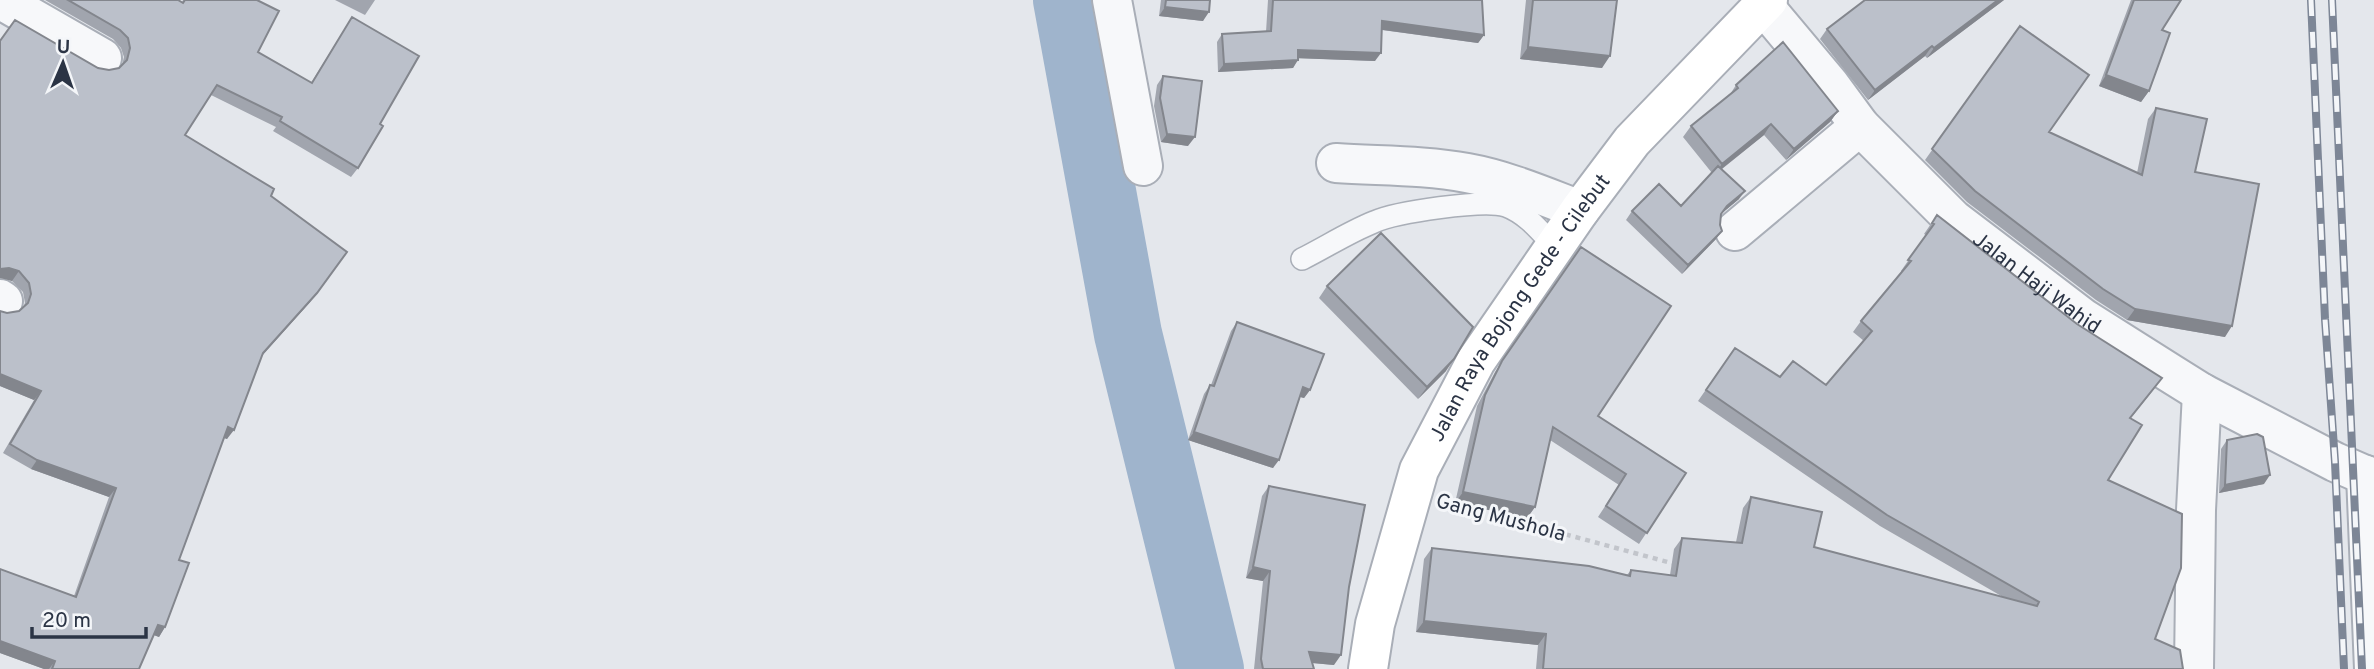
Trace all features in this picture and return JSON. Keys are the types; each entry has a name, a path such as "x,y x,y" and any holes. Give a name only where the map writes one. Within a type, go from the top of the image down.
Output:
{"main road":[{"name":"Jalan Raya Bojong Gede - Cilebut","path":"1368,669 1375,624 1419,470 1476,361 1580,210 1632,141 1765,2"}],"street":[{"path":"1,0 102,58"},
{"path":"1112,0 1143,166"},
{"name":"Jalan Haji Wahid","path":"1765,2 1860,126 1953,219 2083,318 2203,393 2335,462 2370,477"},
{"path":"1735,231 1860,126"},
{"path":"1336,163 1469,173 1511,183 1580,210"},
{"path":"2194,669 2196,510 2203,393"},
{"path":"2370,477 2374,669"}],"lane":[{"path":"1302,259 1375,221 1415,212 1471,205 1503,205 1524,215 1555,247"}],"path":[{"name":"Gang Mushola","path":"1412,494 1684,566"}],"building":[{"path":"68,0 178,0 183,3 185,0 257,0 279,11 258,52 312,83 352,17 419,56 358,168 280,121 282,117 217,85 185,135 274,189 271,196 347,252 317,293 263,353 234,430 228,427 179,560 189,563 165,627 158,625 139,669 52,669 55,661 0,641 0,569 76,597 116,488 37,460 10,444 41,391 0,374 0,311 19,311 28,303 31,294 29,283 19,271 0,269 0,41 15,20 98,68 109,70 119,68 127,60 130,48 128,38 120,30"},
{"path":"1166,0 1210,0 1209,12 1165,7"},
{"path":"1273,0 1482,0 1484,35 1382,21 1381,53 1298,50 1298,60 1224,64 1222,34 1271,31"},
{"path":"1533,0 1617,0 1610,56 1528,47"},
{"path":"1865,0 1998,0 1875,90 1827,29"},
{"path":"2134,0 2181,0 2162,30 2170,33 2149,91 2106,75"},
{"path":"2020,26 2089,75 2049,132 2142,175 2156,108 2207,119 2195,172 2259,184 2232,326 2135,309 2103,289 1975,191 1932,149"},
{"path":"1783,42 1838,111 1794,149 1771,124 1722,164 1691,126 1738,88 1736,85"},
{"path":"1163,76 1202,81 1195,137 1167,134 1160,98"},
{"path":"1718,166 1745,191 1721,214 1722,231 1688,265 1632,211 1659,184 1681,206"},
{"path":"1937,215 2077,324 2162,378 2130,418 2142,425 2108,480 2182,514 2181,568 2155,639 2180,650 2183,669 1543,669 1546,634 1424,621 1432,548 1589,566 1630,576 1631,570 1676,576 1682,538 1742,543 1751,497 1822,512 1814,547 2037,606 2039,602 1887,515 1706,390 1735,348 1780,377 1793,361 1826,385 1872,331 1861,321 1911,261 1908,260 1934,224 1932,223"},
{"path":"1381,233 1473,327 1454,359 1427,387 1327,286"},
{"path":"1581,247 1671,306 1598,416 1686,473 1647,533 1606,506 1626,474 1553,427 1535,507 1463,492 1485,395 1502,361"},
{"path":"1237,322 1324,354 1310,390 1303,387 1279,460 1194,432 1210,385 1214,386"},
{"path":"2257,434 2263,437 2270,475 2225,485 2227,440"},
{"path":"1269,486 1365,505 1349,587 1341,655 1309,652 1314,669 1263,669 1261,659 1270,571 1253,567"}],"waterway":[{"path":"1067,0 1128,334 1210,669"}],"railway":[{"path":"2311,0 2344,669"},
{"path":"2332,0 2362,669"}]}
